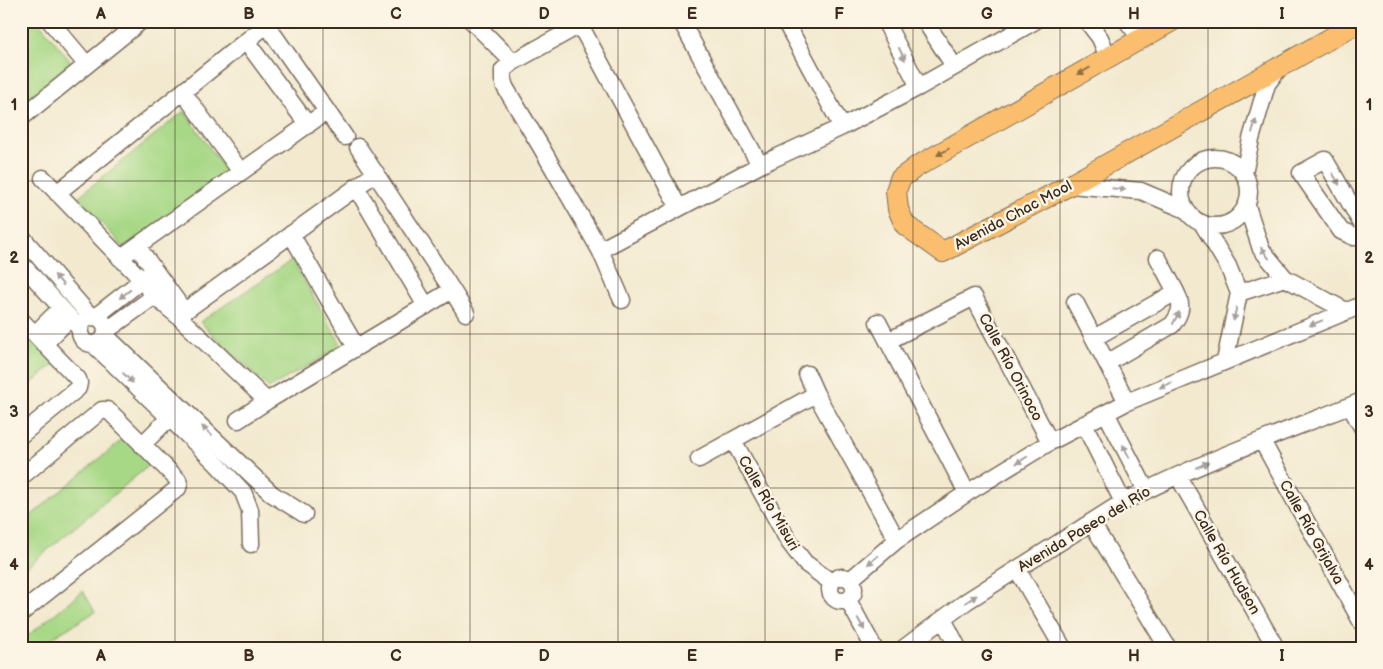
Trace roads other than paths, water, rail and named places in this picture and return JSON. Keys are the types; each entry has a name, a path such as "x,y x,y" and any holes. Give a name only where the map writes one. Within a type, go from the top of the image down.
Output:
{"main road":[{"name":"Avenida Chac Mool","path":"1172,21 916,167 900,179 896,191 898,209 905,225 943,252 1070,185 1361,21"}],"street":[{"path":"50,21 87,65"},
{"path":"21,118 142,21"},
{"path":"472,21 513,62"},
{"path":"681,21 760,165"},
{"path":"785,21 842,127"},
{"path":"885,21 919,86"},
{"path":"925,21 954,66"},
{"path":"600,250 760,165 842,127 1034,21"},
{"path":"1087,21 1100,38 1108,57"},
{"path":"1127,21 1141,38"},
{"path":"56,193 266,23 327,111 376,173 466,313"},
{"path":"622,300 600,250 546,154 505,87 503,70 513,62 583,23 679,208"},
{"path":"246,41 308,125"},
{"path":"1244,174 1251,138 1267,84 1279,67"},
{"path":"183,92 241,172"},
{"path":"120,258 327,111"},
{"path":"1206,159 1228,160 1237,165 1249,184 1250,195 1247,206 1241,215 1232,222 1222,226 1212,226 1193,218 1186,210 1182,201 1181,190 1188,170 1196,163 1206,159"},
{"path":"1362,224 1325,160 1301,173 1341,231 1354,237 1362,236"},
{"path":"181,314 376,173"},
{"path":"43,178 120,258 148,275"},
{"path":"1070,185 1141,191 1186,210"},
{"path":"356,187 426,306"},
{"path":"1247,206 1261,249 1285,278 1346,311"},
{"path":"1202,223 1228,266 1239,294 1225,361"},
{"path":"291,234 356,347"},
{"path":"21,236 79,318 80,334 85,341 101,337 160,292"},
{"path":"137,246 148,275 160,292 267,401"},
{"path":"1107,363 1172,326 1179,316 1181,302 1158,258"},
{"path":"21,263 79,318 102,320 106,327 101,337"},
{"path":"40,339 79,318 148,275"},
{"path":"1239,294 1285,278"},
{"path":"238,420 452,290"},
{"path":"1094,338 1176,292"},
{"name":"Calle Río Orinoco","path":"888,341 974,297 1050,442"},
{"path":"1076,302 1127,402"},
{"path":"850,580 897,540 967,493 1050,442 1127,402 1362,305"},
{"path":"21,320 78,379 79,383 78,388 21,435"},
{"path":"878,322 967,493"},
{"path":"101,337 173,422 243,492 250,510 251,544"},
{"path":"101,337 271,492 304,514"},
{"path":"807,374 816,394 897,540"},
{"name":"Calle Río Misuri","path":"699,460 816,394"},
{"path":"1356,403 1362,427"},
{"name":"Avenida Paseo del Río","path":"904,648 967,601 1123,502 1178,476 1356,403"},
{"path":"21,477 102,410 107,410 180,484 178,488 21,613"},
{"path":"1106,413 1146,490"},
{"path":"146,448 173,422"},
{"path":"1084,424 1123,502"},
{"name":"Calle Río Misuri","path":"733,440 789,542 805,563 831,582"},
{"name":"Calle Río Grijalva","path":"1262,441 1362,623"},
{"path":"216,463 224,460 229,453"},
{"name":"Calle Río Hudson","path":"1178,476 1276,648"},
{"path":"250,510 256,498 266,492 271,492"},
{"path":"1092,522 1168,648"},
{"path":"1017,569 1063,648"},
{"path":"843,576 850,580 854,586 851,597 848,600 840,601 833,598 829,590 831,582 843,576"},
{"path":"848,600 874,648"},
{"path":"942,619 958,648"}]}
